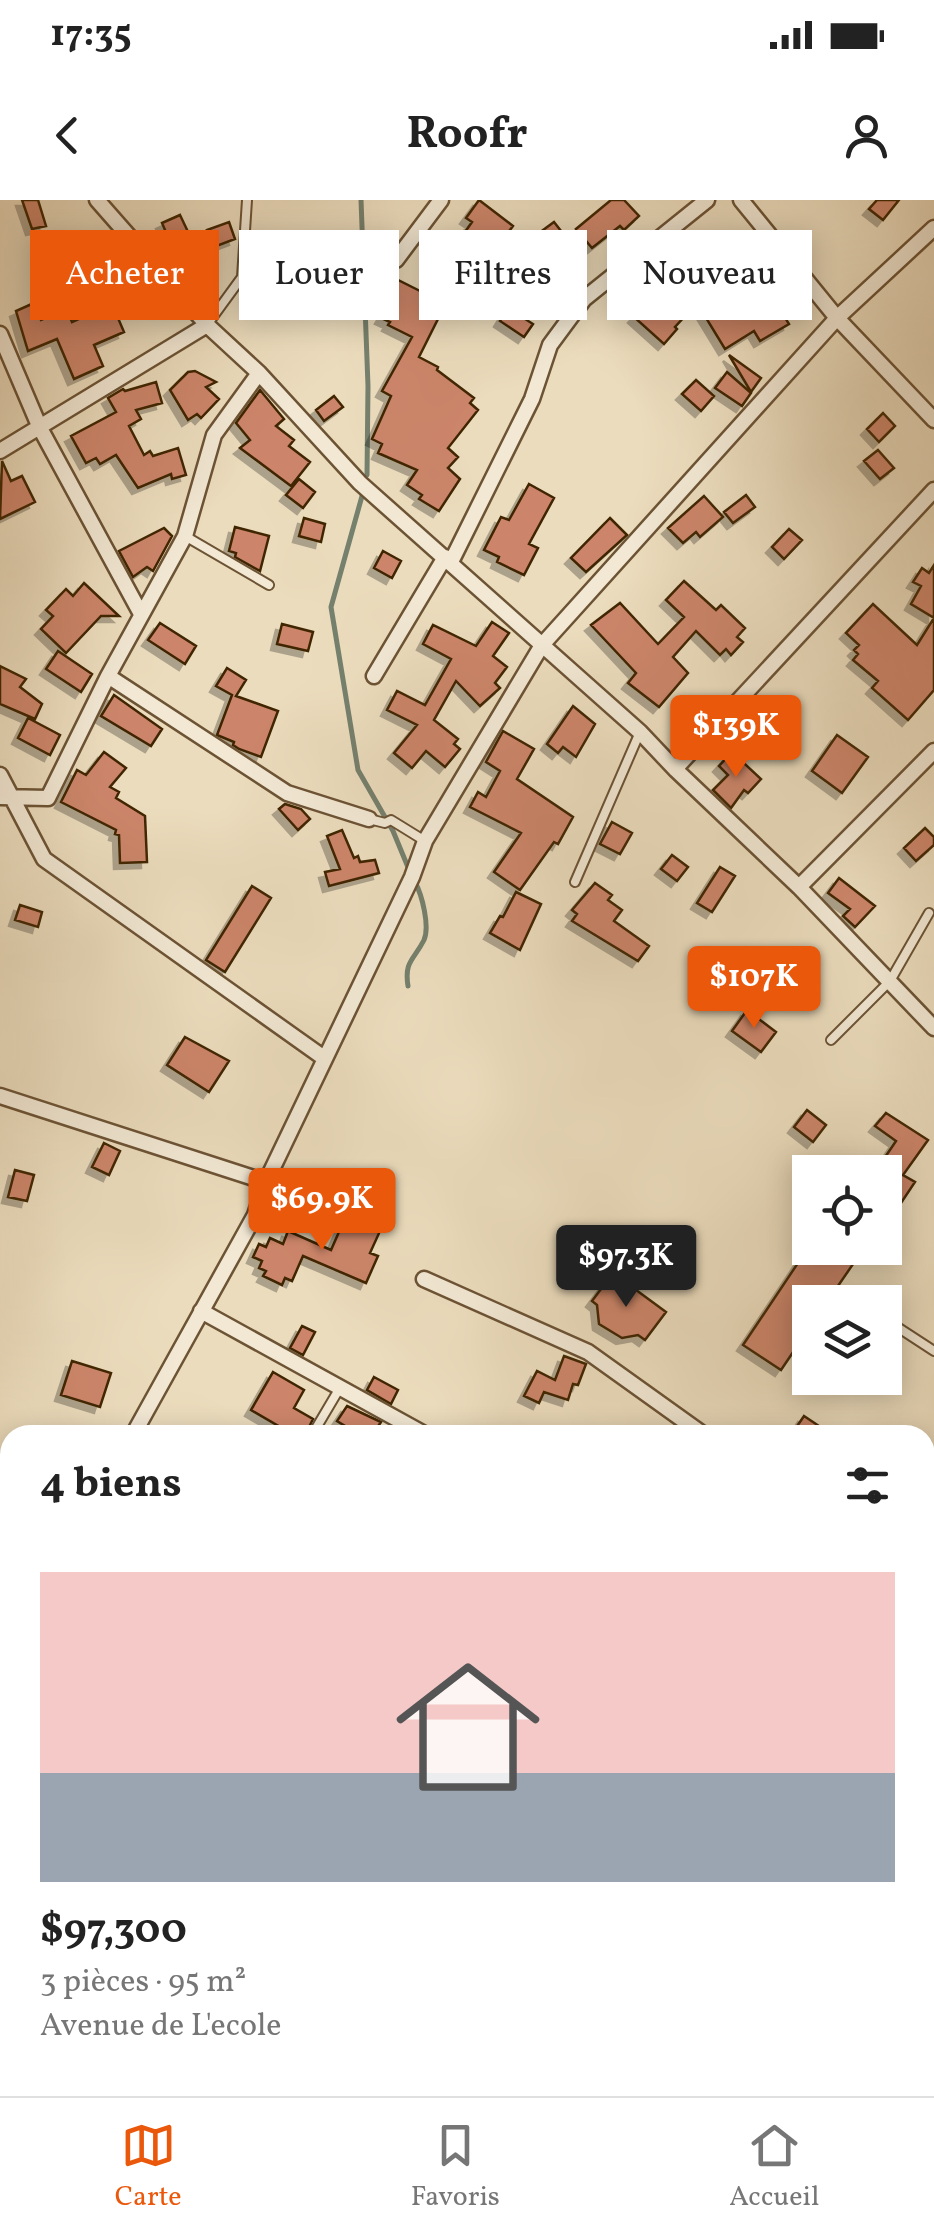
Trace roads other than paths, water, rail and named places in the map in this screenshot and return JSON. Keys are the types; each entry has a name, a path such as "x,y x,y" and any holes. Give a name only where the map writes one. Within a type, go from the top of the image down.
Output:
{"street":[{"path":"98,200 207,324 259,373 360,483 640,732 674,770 799,887 934,1028"},
{"path":"399,256 441,200"},
{"path":"374,676 448,559 532,399 550,346 584,299 707,200"},
{"path":"741,200 837,318 934,420"},
{"path":"138,1425 255,1215 266,1182 412,877 424,840 542,645 837,318 934,228"},
{"path":"0,451 207,324"},
{"path":"0,334 40,428 142,614"},
{"path":"5,797 48,798 108,676 186,536 214,435 259,373"},
{"path":"674,770 934,490"},
{"path":"108,676 287,794 368,819"},
{"path":"799,887 934,751"},
{"path":"0,775 5,797 44,859 324,1058"},
{"path":"0,1096 266,1182"},
{"path":"424,1279 588,1352 690,1425"},
{"path":"201,1311 409,1425"}],"lane":[{"path":"207,324 242,278 248,200"},
{"path":"186,536 269,585"},
{"path":"575,882 640,732"},
{"path":"368,819 388,822 424,840"},
{"path":"831,1040 890,982 929,914"},
{"path":"902,1330 934,1351"},
{"path":"318,1425 341,1386"}],"waterway":[{"path":"361,200 367,475"},
{"path":"364,489 331,607 358,770 393,831 410,872"},
{"path":"408,986 409,966 424,940 426,927 423,902 415,882"}]}
